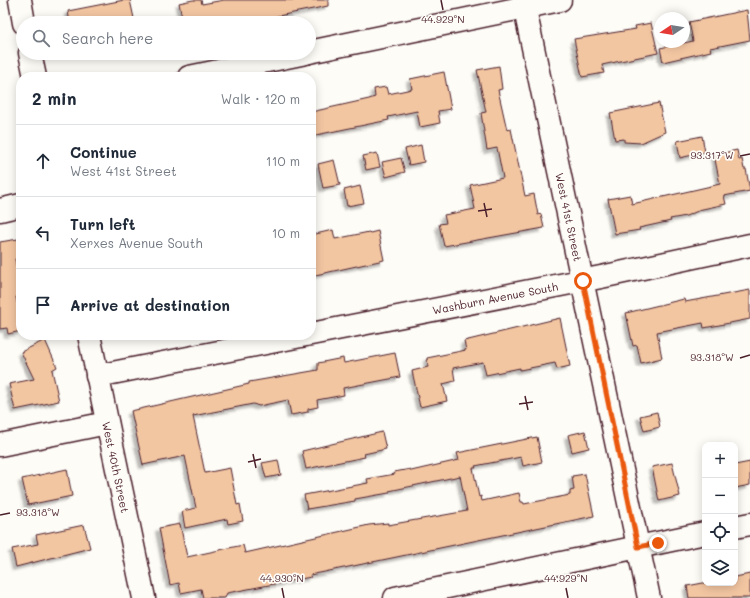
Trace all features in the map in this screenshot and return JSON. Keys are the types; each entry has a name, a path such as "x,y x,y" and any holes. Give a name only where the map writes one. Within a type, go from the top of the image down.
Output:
{"street":[{"path":"20,0 23,16"},
{"path":"316,50 524,4 560,0"},
{"name":"West 41st Street","path":"524,4 649,598"},
{"path":"31,60 34,72"},
{"path":"213,72 272,60"},
{"path":"0,210 16,206"},
{"name":"Washburn Avenue South","path":"316,333 583,281 750,245"},
{"name":"West 40th Street","path":"90,340 144,598"},
{"path":"97,376 281,340"},
{"path":"0,445 107,423"},
{"path":"738,526 750,524"},
{"path":"395,598 702,534"}],"building":[{"path":"130,0 133,16 69,16 68,11"},
{"path":"193,0 201,0 202,4 224,0 328,0 328,6 278,16 182,16 179,3"},
{"path":"747,10 750,40 710,48 711,51 663,62 660,48 690,48 690,42 693,41 690,22"},
{"path":"651,23 654,36 654,48 657,48 658,53 602,65 604,73 582,77 574,39 636,29 635,26"},
{"path":"499,66 502,89 498,90 507,130 511,129 525,196 534,194 538,215 541,214 544,228 444,246 439,224 446,223 444,215 475,209 470,185 503,178 497,148 487,150 481,113 486,112 477,70"},
{"path":"444,72 451,109 438,111 440,123 420,127 417,111 388,117 389,120 316,135 316,111 375,97 374,89 386,87 388,94 412,89 410,79"},
{"path":"659,103 665,132 641,143 624,142 624,139 615,140 610,113"},
{"path":"702,136 705,152 680,158 677,141"},
{"path":"421,145 424,162 409,165 405,149"},
{"path":"737,150 739,160 742,159 744,169 746,169 750,191 724,196 726,204 698,210 686,216 670,219 671,221 639,228 640,230 615,234 608,199 630,195 632,204 720,184 714,155"},
{"path":"377,153 380,167 366,170 363,156"},
{"path":"401,158 405,172 386,177 382,162"},
{"path":"334,160 340,185 323,188 318,164"},
{"path":"360,186 364,203 347,206 344,190"},
{"path":"333,230 335,239 378,231 384,260 316,275 316,234"},
{"path":"16,239 16,332 8,334 7,328 0,329 0,242"},
{"path":"750,290 750,319 704,328 703,323 657,332 662,358 641,363 637,345 633,346 626,313 684,299 685,302"},
{"path":"560,318 570,366 557,369 555,363 486,375 483,362 453,368 455,381 443,384 447,401 420,407 412,371 428,367 427,358 466,350 464,341"},
{"path":"45,340 57,367 52,370 59,401 15,410 9,384 34,379 21,352"},
{"path":"395,353 400,377 343,388 344,395 317,400 318,407 308,409 308,412 291,415 288,400 259,406 253,404 193,416 205,473 230,468 237,505 240,504 243,521 228,524 227,519 185,528 182,511 196,508 185,456 143,465 131,411 249,384 249,382 318,370 318,363 343,358 344,363"},
{"path":"657,412 660,427 644,431 640,416"},
{"path":"585,431 589,448 572,452 568,435"},
{"path":"382,432 386,449 364,454 365,457 306,469 302,451"},
{"path":"537,437 542,462 523,466 521,457 475,466 476,468 473,468 479,497 481,496 482,501 519,493 521,502 524,504 570,495 570,491 574,490 572,476 585,474 594,516 310,575 311,577 227,593 225,598 203,598 201,589 181,593 179,583 170,585 159,528 180,524 187,557 243,545 245,553 369,525 388,523 388,525 467,511 460,476 389,491 389,493 355,499 355,501 307,509 304,495 368,483 367,479 395,474 394,472 411,469 411,471 459,460 457,453"},
{"path":"278,460 281,475 266,478 262,463"},
{"path":"750,462 750,485 738,487 738,464"},
{"path":"672,463 680,496 659,501 652,467"},
{"path":"67,469 72,496 28,505 22,479"},
{"path":"84,525 90,548 16,567 12,549 38,544 36,535"},
{"path":"750,574 750,598 689,598 687,586 702,583 702,586 738,586 738,576"}],"route":[{"path":"583,281 638,547 658,543"}]}
